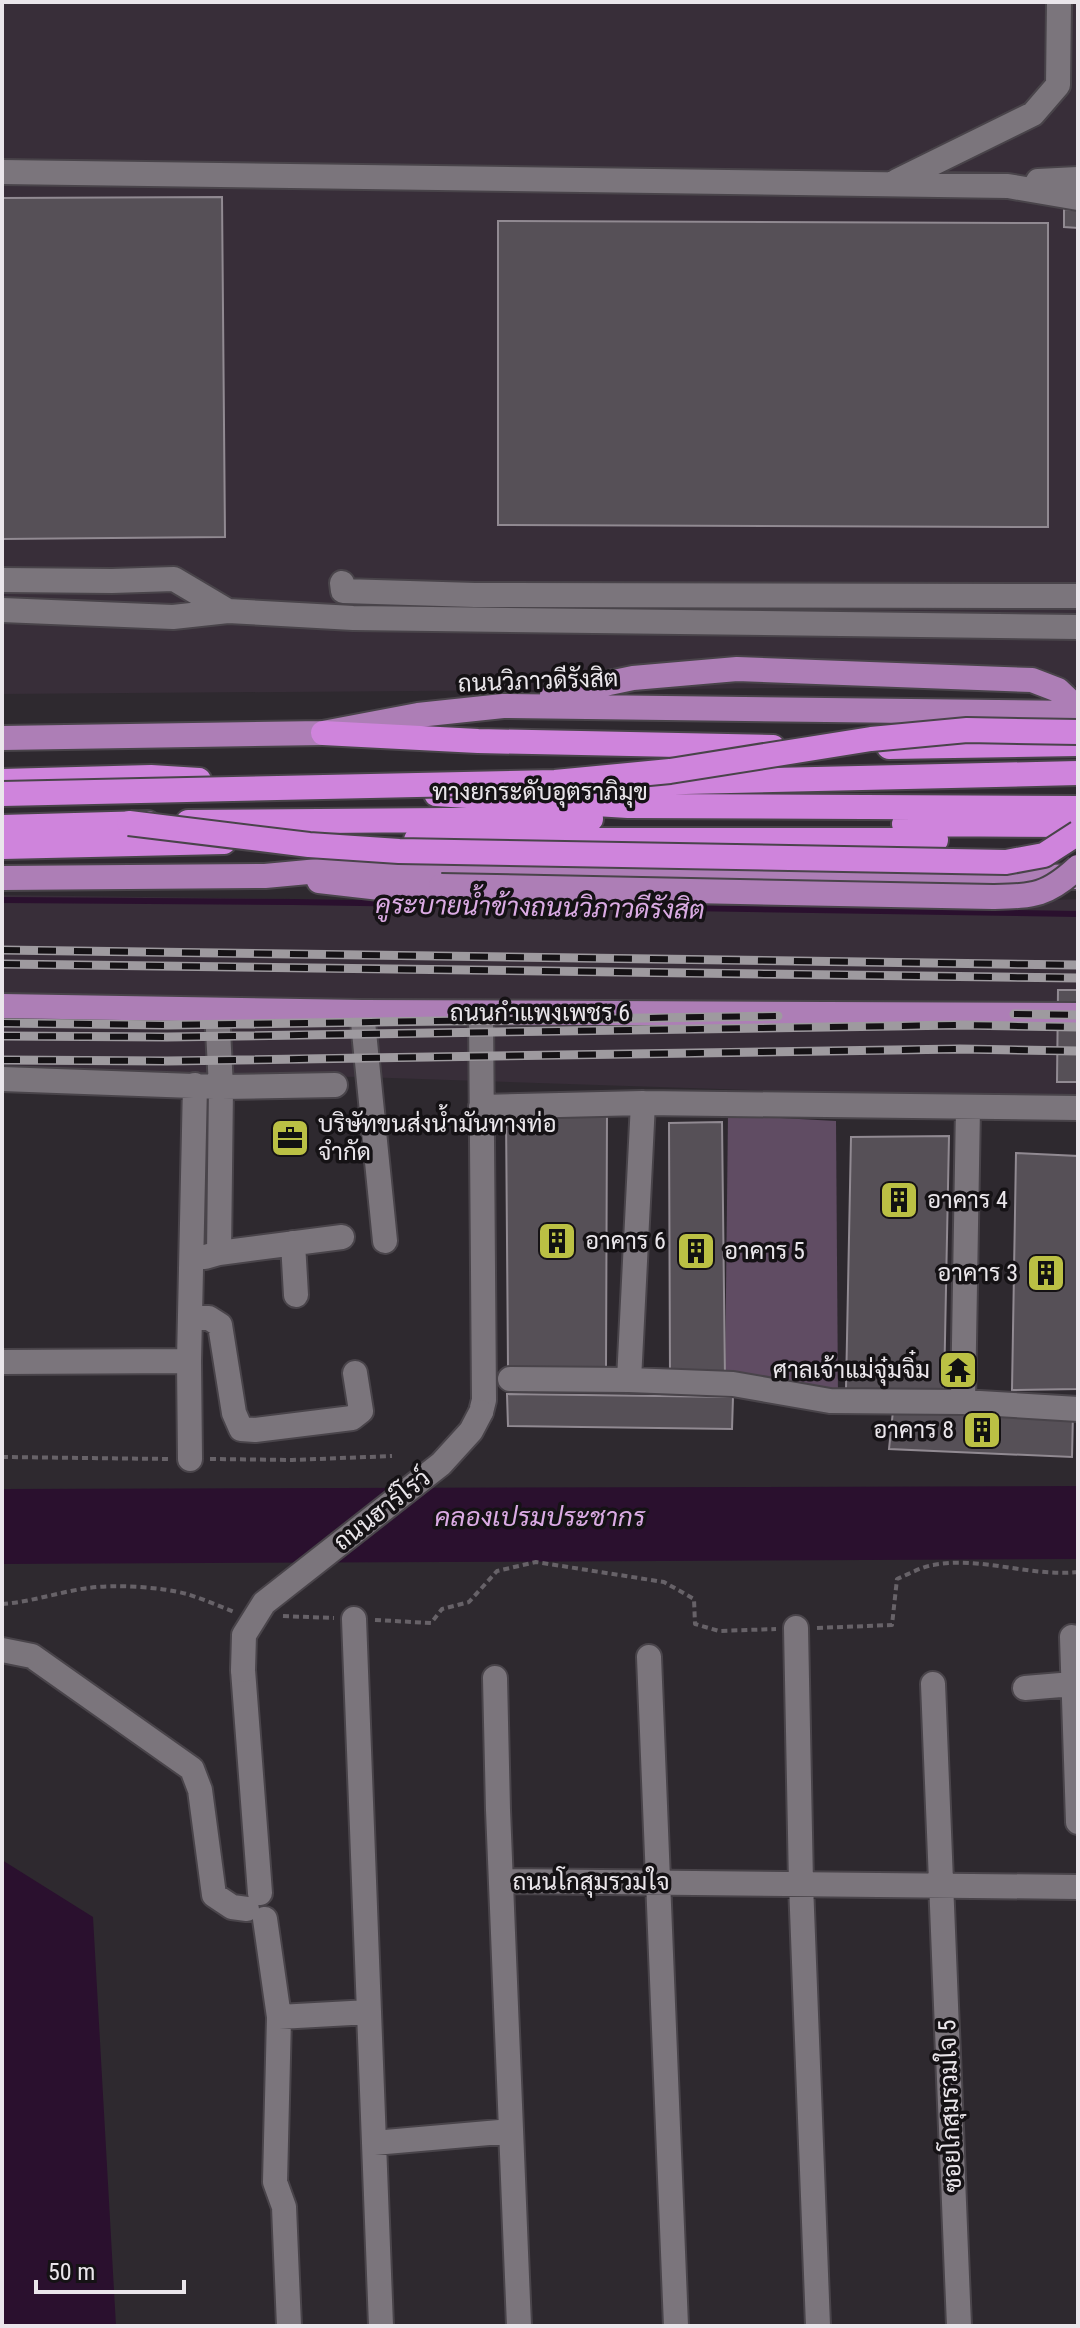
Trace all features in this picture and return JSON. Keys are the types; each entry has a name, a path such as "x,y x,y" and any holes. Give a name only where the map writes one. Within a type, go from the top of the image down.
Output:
{"highway":[{"name":"ทางยกระดับอุตราภิมุข","path":"555,782 670,771 871,739 967,730 1078,732"},
{"path":"323,733 705,748 1078,744"},
{"name":"ทางยกระดับอุตราภิมุข","path":"2,794 555,782 699,783 1078,773"},
{"path":"2,781 151,777 628,806 1078,808"},
{"name":"ทางยกระดับอุตราภิมุข","path":"2,827 520,818 1078,825"},
{"path":"129,823 309,845 399,851 1006,862 1044,855 1078,833"},
{"path":"2,847 334,840 970,840 1078,843"}],"main road":[{"path":"503,706 633,678 737,669 1032,680 1058,690 1078,711"},
{"name":"ถนนวิภาวดีรังสิต","path":"2,738 323,733 418,715 503,706 1078,711"},
{"path":"2,878 265,876 383,865 1078,877"},
{"path":"265,876 389,889 441,886 1007,897 1035,896 1065,879 1078,867"},
{"name":"ถนนกำแพงเพชร 6","path":"2,1006 217,1011 1078,1015"}],"street":[{"path":"892,184 1033,114 1043,104 1058,85 1059,2"},
{"path":"2,172 1008,186 1078,198"},
{"path":"1008,186 1029,181 1078,179"},
{"path":"2,580 174,579 228,611"},
{"path":"342,583 343,591 475,595 1078,596"},
{"path":"475,595 475,619"},
{"path":"2,610 173,617 228,611 353,618 1078,627"},
{"path":"217,1011 221,1087 219,1253"},
{"path":"362,1012 385,1241"},
{"name":"ถนนฮาร์โรว์","path":"289,2326 284,2207 275,2182 279,2025 258,1907 243,1670 244,1635 264,1603 441,1464 471,1431 481,1412 484,1400 481,1013"},
{"path":"2,1079 221,1087 335,1085"},
{"path":"190,1459 195,1085"},
{"path":"481,1107 643,1103 1078,1108"},
{"path":"629,1380 643,1103"},
{"path":"963,1402 968,1107"},
{"path":"191,1257 342,1237"},
{"path":"293,1243 296,1295"},
{"path":"190,1318 209,1318 220,1325 234,1413 241,1429 352,1418 361,1411 355,1373"},
{"path":"2,1362 189,1361"},
{"path":"510,1379 629,1380 753,1386 830,1401 963,1402 1078,1409"},
{"path":"354,1619 381,2326"},
{"path":"796,1628 801,1884 818,2326"},
{"path":"1072,1637 1078,1822"},
{"path":"2,1650 32,1656 192,1769 200,1790 214,1895 232,1907 258,1907"},
{"path":"649,1657 676,2326"},
{"path":"495,1678 501,1881"},
{"name":"ซอยโกสุมรวมใจ 5","path":"933,1684 959,2326"},
{"path":"1025,1688 1073,1684"},
{"name":"ถนนโกสุมรวมใจ","path":"519,2326 501,1881 1078,1887"},
{"path":"279,2025 370,2020"},
{"path":"374,2143 511,2131"}],"path":[{"path":"2,1457 292,1460 392,1456"},
{"path":"277,1615 431,1623 442,1609 469,1602 497,1571 536,1562 664,1582 694,1599 695,1624 719,1631 892,1625 897,1579 932,1565 982,1563 1031,1572 1078,1572"},
{"path":"2,1604 92,1587 136,1588 185,1594 236,1612"}],"shaded area":[{"path":"2,2 1078,2 1078,686 2,694"},
{"path":"2,895 870,907 1078,899 1078,1101 361,1077 2,1072"},
{"path":"728,1115 836,1121 838,1398 725,1379"}],"water":[{"name":"คลองเปรมประชากร","path":"1078,1486 1078,1559 2,1564 2,1489"},
{"path":"2,1860 93,1917 116,2326 2,2326"}],"building":[{"path":"222,197 225,537 2,539 2,198"},
{"path":"1064,209 1078,210 1078,228 1064,227"},
{"path":"498,221 1048,223 1048,527 498,525"},
{"path":"1058,990 1078,990 1078,1082 1057,1082"},
{"name":"อาคาร 6","path":"506,1112 607,1113 606,1370 508,1368"},
{"name":"อาคาร 5","path":"722,1122 725,1379 670,1378 669,1123"},
{"name":"อาคาร 4","path":"949,1136 944,1390 846,1389 851,1137"},
{"name":"อาคาร 3","path":"1016,1153 1078,1156 1078,1389 1012,1390"},
{"path":"507,1394 733,1397 732,1429 508,1426"},
{"name":"อาคาร 8","path":"893,1411 1073,1412 1072,1457 889,1449"}],"waterway":[{"name":"คูระบายน้ำข้างถนนวิภาวดีรังสิต","path":"2,900 1078,914"}],"railway":[{"path":"2,950 1078,965"},
{"path":"2,964 1078,978"},
{"path":"1014,1014 1078,1015"},
{"path":"2,1023 167,1025 778,1016"},
{"path":"2,1036 167,1037 960,1025 1078,1027"},
{"path":"2,1060 167,1061 960,1049 1078,1051"}],"place":[{"name":"บริษัทขนส่งน้ำมันทางท่อ จำกัด","path":"290,1138"},
{"name":"อาคาร 4","path":"899,1200"},
{"name":"อาคาร 6","path":"557,1241"},
{"name":"อาคาร 5","path":"696,1251"},
{"name":"อาคาร 3","path":"1046,1273"},
{"name":"ศาลเจ้าแม่จุ๋มจิ๋ม","path":"958,1370"},
{"name":"อาคาร 8","path":"982,1430"}]}
